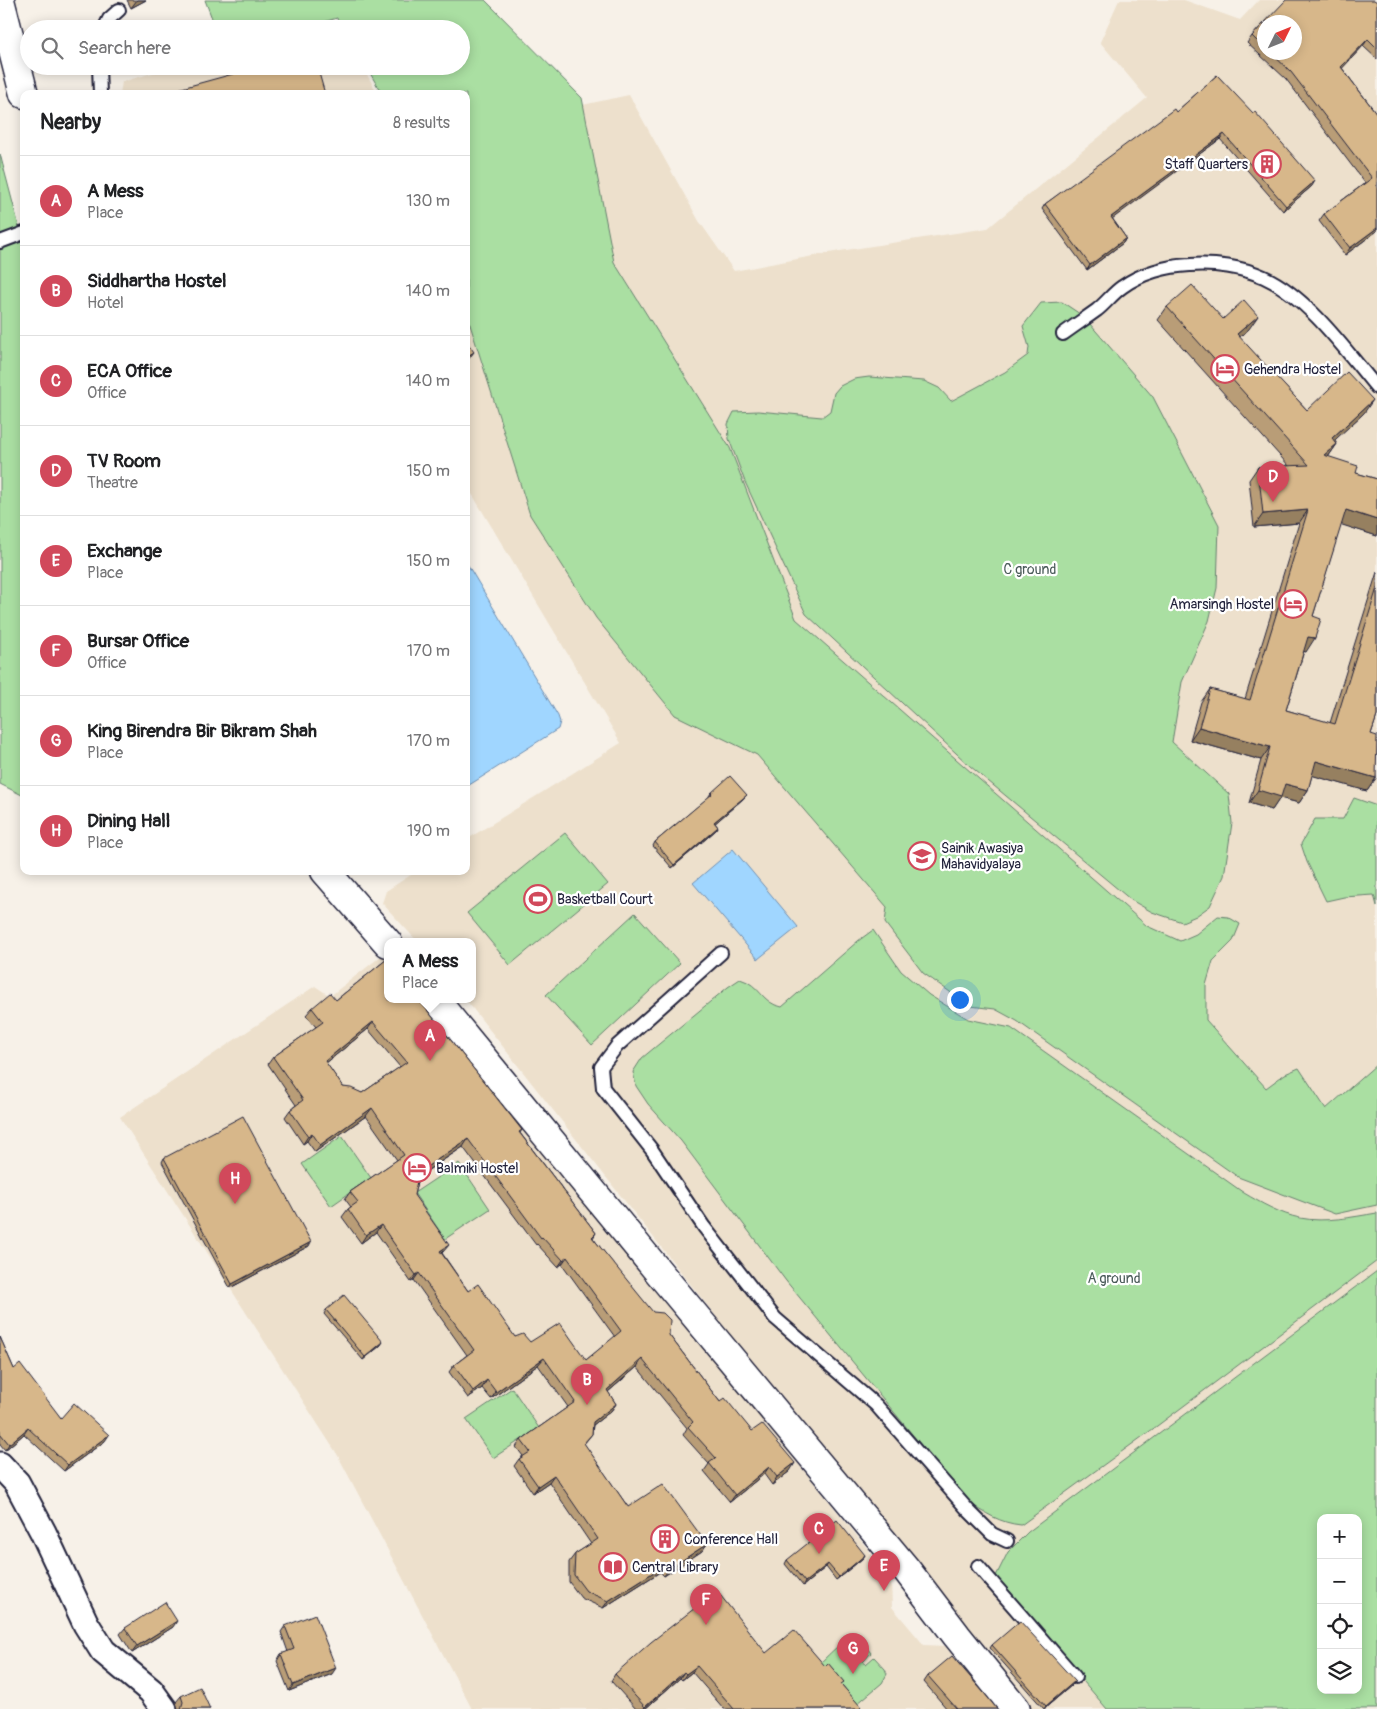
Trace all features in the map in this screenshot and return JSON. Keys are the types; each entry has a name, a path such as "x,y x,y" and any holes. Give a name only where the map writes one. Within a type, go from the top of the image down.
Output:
{"main road":[{"path":"0,0 23,90"},
{"path":"329,875 384,938"},
{"path":"437,1003 906,1569 1016,1709"}],"street":[{"path":"0,1465 17,1483 43,1532 86,1624 103,1651 151,1691 164,1709"}],"lane":[{"path":"109,20 118,10"},
{"path":"99,75 100,90"},
{"path":"0,242 20,234"},
{"path":"1063,334 1097,310 1122,287 1145,274 1177,266 1206,264 1264,277 1291,294 1313,314 1377,388"},
{"path":"721,953 618,1046 601,1067 603,1088 652,1150 704,1227 776,1318 876,1405 968,1510 992,1534 1007,1541"},
{"path":"978,1566 1075,1677"}],"shaded area":[{"name":"Sainik Awasiya Mahavidyalaya","path":"1119,0 1184,0 1240,20 1259,0 1377,0 1377,1709 1026,1709 468,1003 476,1003 476,938 414,938 382,903 386,891 411,875 470,875 470,837 621,743 470,491 470,129 629,95 699,221 734,271 840,251 988,228 1147,98 1100,42"},
{"path":"146,75 367,75 376,90 121,90 122,82"},
{"path":"384,954 384,1003 425,1003 891,1578 892,1607 924,1645 945,1646 993,1709 472,1709 337,1454 120,1117 315,986 330,996"}],"green space":[{"path":"205,0 485,0 582,98 614,262 730,448 796,619 1147,926 1180,941 1196,934 1218,916 1228,917 1240,924 1233,941 1213,961 1206,985 1206,1020 1266,1088 1285,1074 1299,1068 1326,1109 1377,1064 1377,1205 1335,1214 1238,1177 1017,1021 995,1009 970,1006 923,973 885,923 887,907 757,755 675,715 596,618 530,515 470,325 470,90 380,90 371,75 470,75 470,20 338,20 337,18 330,20 213,20"},
{"path":"0,154 20,230 20,794 0,784"},
{"name":"C ground","path":"1062,302 1083,316 1153,397 1219,525 1217,588 1209,621 1182,682 1172,742 1229,794 1232,823 1224,876 1210,906 1196,916 1182,922 1152,912 1131,900 970,766 806,614 745,482 729,439 728,424 734,412 758,411 822,417 830,411 834,393 840,386 854,379 869,377 924,381 939,388 951,401 1005,372 1028,355 1029,347 1023,326 1041,303"},
{"path":"1354,798 1377,806 1377,906 1374,895 1344,897 1326,901 1307,862 1301,844 1315,819 1343,819"},
{"name":"Basketball Court","path":"565,833 608,884 510,965 467,913"},
{"name":"Basketball Court","path":"635,913 680,963 592,1045 546,995"},
{"name":"A ground","path":"873,930 901,971 929,995 968,1019 1011,1028 1257,1201 1285,1214 1319,1220 1377,1213 1377,1261 1021,1525 999,1520 968,1502 786,1281 681,1141 648,1104 636,1086 633,1072 642,1058 740,979 752,985 770,1002 782,1007"},
{"path":"342,1136 371,1178 331,1206 302,1164"},
{"path":"459,1163 490,1209 445,1239 414,1193"},
{"path":"1377,1271 1377,1709 1107,1709 995,1578 1008,1552 1028,1532"},
{"path":"512,1388 539,1428 493,1458 466,1419"},
{"path":"858,1637 871,1653 863,1662 866,1664 874,1657 887,1674 882,1683 857,1704 820,1663 842,1643"}],"water":[{"path":"470,569 558,716 560,722 558,729 470,784"},
{"path":"733,849 798,927 758,959 693,883"}],"building":[{"path":"1286,0 1374,0 1377,2 1377,48 1368,39 1341,67 1377,114 1377,228 1350,248 1324,214 1372,178 1291,72 1278,60 1302,60 1302,15 1272,15"},
{"path":"1257,31 1257,41 1252,36"},
{"path":"229,75 320,75 324,90 175,90"},
{"path":"1217,75 1253,113 1255,112 1315,181 1286,206 1224,134 1111,217 1126,238 1090,265 1045,204 1174,109 1176,112"},
{"path":"1192,285 1223,319 1244,300 1258,316 1237,334 1307,410 1347,372 1373,400 1332,438 1337,444 1324,455 1358,466 1356,473 1377,479 1377,520 1346,510 1313,616 1321,619 1315,638 1308,637 1286,710 1335,724 1377,588 1377,716 1371,734 1377,736 1376,778 1316,761 1308,790 1285,784 1281,797 1258,790 1270,747 1199,727 1210,689 1250,700 1308,510 1263,514 1258,467 1309,465 1167,307"},
{"path":"470,346 474,352 470,354"},
{"path":"730,776 747,795 714,822 718,827 674,865 655,842 712,794"},
{"path":"384,961 384,1003 421,1003 522,1130 519,1132 596,1233 592,1237 653,1312 663,1313 670,1320 669,1335 720,1402 725,1398 752,1431 762,1424 795,1463 777,1477 769,1467 735,1495 709,1463 716,1458 688,1427 693,1422 642,1359 607,1390 616,1404 593,1422 592,1434 584,1443 628,1507 663,1484 707,1544 669,1569 665,1565 608,1601 586,1591 574,1575 575,1554 598,1539 554,1475 538,1486 519,1459 530,1452 521,1440 575,1402 544,1358 496,1392 487,1380 473,1391 454,1365 474,1350 419,1273 416,1275 381,1225 366,1235 348,1209 358,1202 350,1192 404,1155 372,1108 320,1145 312,1133 308,1136 290,1110 303,1100 273,1057 323,1022 312,1008 330,993 336,1000","holes":["373,1022 407,1062 362,1093 343,1087 325,1061","468,1139 541,1238 563,1260 567,1257 621,1331 586,1360 560,1323 530,1342 523,1334 515,1337 478,1284 468,1291 440,1251 449,1245 414,1195 419,1172"]},
{"path":"243,1116 311,1242 232,1284 164,1158"},
{"path":"344,1295 383,1342 365,1357 326,1310"},
{"path":"0,1337 14,1369 20,1364 61,1418 74,1403 109,1435 68,1465 28,1428 9,1444 0,1433"},
{"path":"837,1520 865,1555 839,1577 828,1564 805,1582 787,1560"},
{"path":"717,1591 766,1653 794,1630 825,1666 828,1663 844,1682 841,1684 861,1707 860,1709 734,1709 697,1666 686,1674 684,1672 645,1707 615,1674 651,1642"},
{"path":"165,1602 177,1621 137,1646 125,1628"},
{"path":"315,1614 336,1668 293,1685 281,1654 294,1649 285,1626"},
{"path":"1020,1621 1075,1681 1046,1706 992,1645"},
{"path":"952,1656 997,1709 957,1709 928,1676"},
{"path":"200,1687 210,1709 181,1709 183,1702 181,1696"}],"place":[{"name":"Staff Quarters","path":"1267,164"},
{"name":"Gehendra Hostel","path":"1225,369"},
{"name":"TV Room","path":"1273,502"},
{"name":"Amarsingh Hostel","path":"1293,604"},
{"name":"Sainik Awasiya Mahavidyalaya","path":"922,856"},
{"name":"Basketball Court","path":"538,899"},
{"name":"A Mess","path":"430,1061"},
{"name":"Balmiki Hostel","path":"417,1168"},
{"name":"Dining Hall","path":"235,1204"},
{"name":"Siddhartha Hostel","path":"587,1405"},
{"name":"Conference Hall","path":"665,1539"},
{"name":"ECA Office","path":"819,1554"},
{"name":"Central Library","path":"613,1567"},
{"name":"Exchange","path":"884,1591"},
{"name":"Bursar Office","path":"706,1625"},
{"name":"King Birendra Bir Bikram Shah","path":"853,1674"}]}
